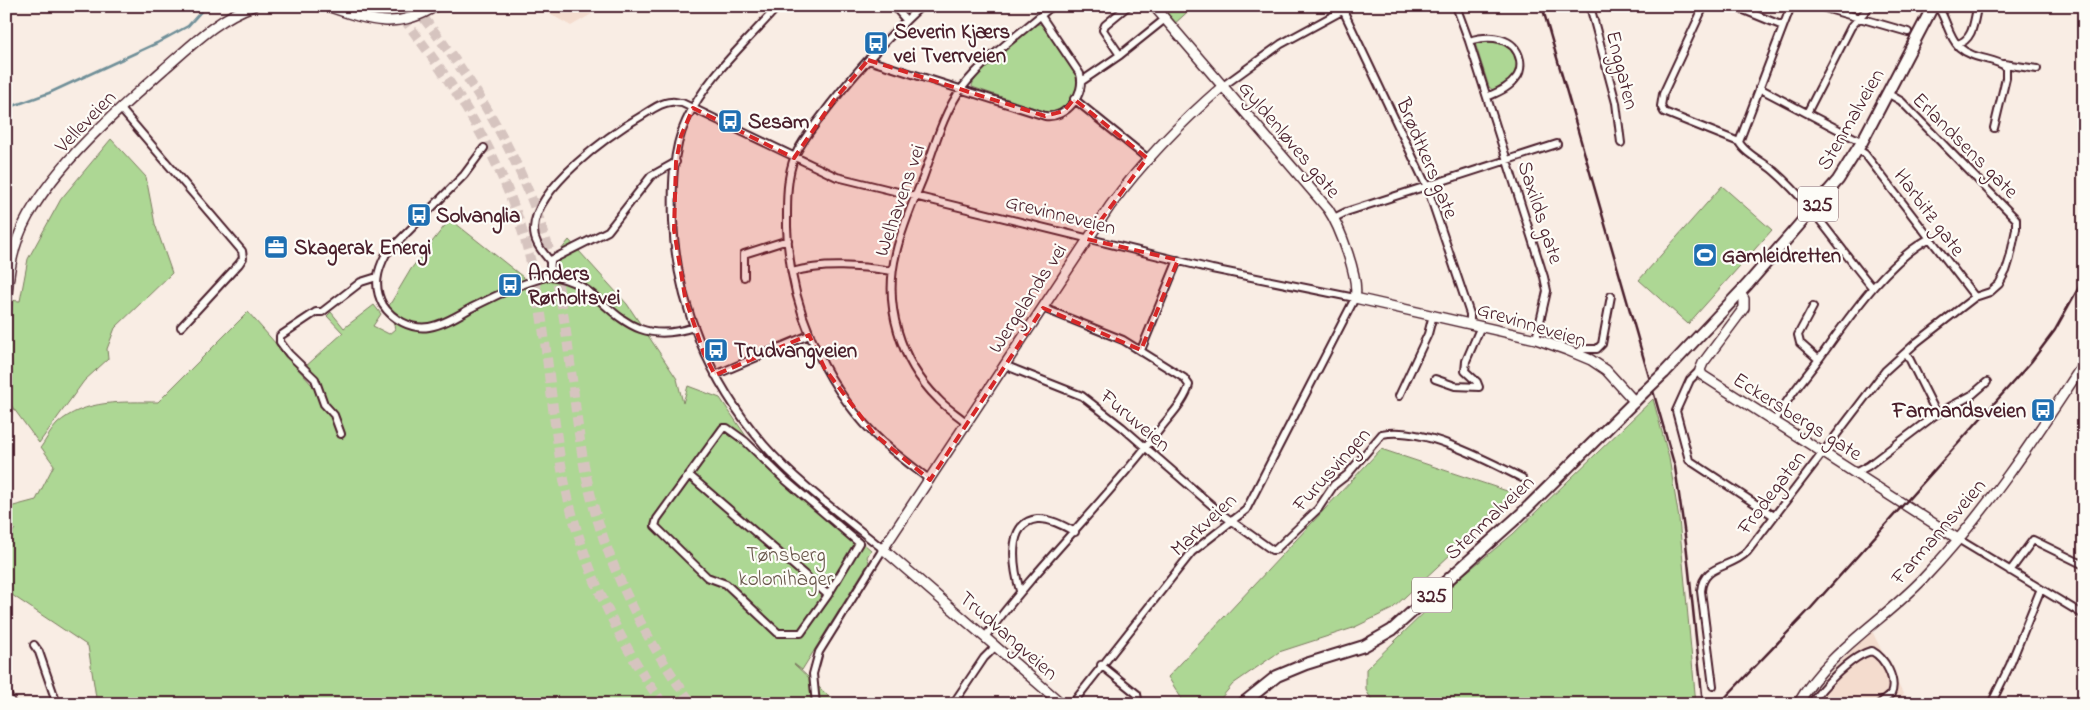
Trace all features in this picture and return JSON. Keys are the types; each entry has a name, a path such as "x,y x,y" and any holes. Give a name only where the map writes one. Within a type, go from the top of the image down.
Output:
{"main road":[{"name":"Velleveien","path":"6,307 14,252 28,216 60,171 120,108 214,26 237,12 253,6"},
{"path":"327,6 370,20 388,22 414,18 436,6"},
{"name":"Gyldenløves gate","path":"1154,6 1334,218 1356,286 1355,298"},
{"name":"Stenmalveien","path":"1242,704 1277,676 1306,664 1364,646 1392,630 1520,515 1664,373 1740,294 1838,180 1934,6"},
{"name":"Wergelands vei","path":"884,550 1088,238 1147,158 1182,121 1223,86"},
{"path":"1700,370 1703,363 1741,314 1745,302 1740,294"},
{"name":"Grevinneveien","path":"1355,298 1536,339 1577,354 1606,370 1638,398"},
{"name":"Farmannsveien","path":"1798,704 1807,688 1825,667 1898,604 1958,540 2008,476 2084,363"},
{"name":"Eckersbergs gate","path":"1700,370 1705,378 1775,421 1958,540"},
{"name":"Trudvangveien","path":"884,550 1062,704"}],"street":[{"name":"Trudvangveien","path":"778,6 732,54 693,108 683,129 676,162 672,196 678,265 694,327 704,354 734,406 765,446 822,498 884,550"},
{"path":"894,6 906,20"},
{"path":"921,6 868,60 834,100 800,145 794,158 788,189 788,240 792,272 809,335 825,369 860,419 892,451 930,480"},
{"name":"Welhavens vei","path":"967,423 939,400 919,378 905,352 897,330 893,308 892,271 899,240 915,197 948,114 962,88 984,65 1052,6"},
{"path":"1120,56 1103,30 1105,25 1128,6"},
{"name":"Wergelands vei","path":"1223,86 1281,44 1351,6"},
{"name":"Saxilds gate","path":"1456,6 1469,41 1547,287 1536,339"},
{"name":"Enggaten","path":"1590,6 1616,103 1621,143"},
{"path":"1704,6 1663,94 1661,106 1668,114 1739,142 1793,188 1872,287"},
{"path":"1734,6 1783,26"},
{"path":"1739,142 1791,6"},
{"path":"1818,6 1908,32"},
{"path":"1807,113 1851,27 1870,6"},
{"path":"1934,6 1941,11 1948,33 1957,44 1973,57 2002,64 2037,69"},
{"path":"1957,44 1961,43 1970,34 1977,8"},
{"name":"Brødtkers gate","path":"1343,10 1427,187 1470,314 1470,323"},
{"path":"868,60 951,88 962,88 1050,117 1064,111 1074,100 1080,93 1082,81 1080,74 1041,16"},
{"path":"1082,81 1120,56 1166,19"},
{"path":"1469,41 1502,39 1513,46 1519,57 1520,67 1516,79 1502,90 1487,97"},
{"path":"1994,128 2006,78 2007,69 2002,64"},
{"name":"Harbitz gate","path":"1759,88 1807,113 1859,145 1975,297"},
{"name":"Erlandsens gate","path":"1887,93 1901,101 2009,211 2017,224"},
{"path":"1074,100 1147,158"},
{"name":"Grevinneveien","path":"550,276 550,261 538,246 534,237 536,216 549,194 580,160 617,130 669,102 693,108 837,177 1178,260 1282,284 1355,298"},
{"path":"120,108 242,251 243,258 239,264 181,327"},
{"path":"1334,218 1346,212 1557,144"},
{"path":"484,148 464,176 386,254 377,277 381,301 392,316 402,323 429,327 523,283 550,276 574,282 640,330 666,334 694,327"},
{"path":"550,276 550,260 608,231 651,176 676,162"},
{"name":"Frodegaten","path":"1713,686 1701,591 1703,578 1707,573 1740,559 1871,386 1906,352 1975,297 1990,292 2003,278 2017,224"},
{"path":"1775,421 1818,359 1872,287 1914,248 1930,238"},
{"path":"744,278 744,254 788,240"},
{"path":"1141,350 1178,260"},
{"path":"792,272 851,266 892,271"},
{"path":"341,434 334,415 324,404 315,379 289,354 280,342 280,336 316,312 322,312 360,282 377,277"},
{"path":"1577,354 1582,349 1595,350 1600,347 1608,319 1611,296"},
{"name":"Markveien","path":"1072,704 1192,552 1246,510 1355,298"},
{"path":"1813,307 1798,335 1800,343 1818,359"},
{"path":"985,636 1020,591 1074,532 1145,449 1188,389 1187,381 1141,350 1103,331 1042,308"},
{"path":"1399,396 1428,334 1433,315"},
{"path":"1435,379 1461,387 1479,388 1478,382 1465,370 1466,362 1481,326"},
{"path":"715,375 809,335"},
{"path":"1906,352 1934,408 1935,415"},
{"name":"Furuveien","path":"1004,365 1082,396 1122,427 1145,449 1233,522"},
{"path":"1700,370 1690,380 1676,410 1689,460 1774,516"},
{"path":"1855,473 1868,466 1935,415 1972,395 1988,382"},
{"path":"727,428 745,441 783,478 859,543 828,595 805,630 801,633 782,634 773,629 726,584 707,577 655,526 689,475 721,430 727,428"},
{"name":"Furusvingen","path":"1233,522 1268,549 1275,550 1318,509 1334,485 1347,475 1375,441 1382,434 1393,432 1400,432 1461,448 1522,478"},
{"path":"689,475 828,595"},
{"path":"1020,591 1014,544 1018,533 1024,526 1033,520 1042,519 1055,522 1074,532"},
{"path":"1958,540 2040,591 2084,615"},
{"path":"2010,571 2033,540 2084,565"},
{"path":"816,704 813,674 819,652 884,550"},
{"path":"1991,704 2010,665 2040,591"},
{"path":"34,645 39,652 57,704"},
{"path":"953,704 984,658 996,646"},
{"path":"1811,704 1820,691 1834,677 1862,655 1872,651 1882,660 1892,679 1891,694 1879,704"},
{"path":"1101,666 1137,694 1139,704"},
{"path":"6,690 12,704"}],"highlighted area":[{"path":"868,60 1045,116 1064,111 1074,99 1147,158 1087,239 1178,260 1141,350 1043,308 930,480 874,434 825,369 809,335 715,375 704,354 685,297 674,230 676,162 681,136 693,108 794,158 834,100"}],"shaded area":[{"path":"536,6 601,6 602,8 571,26"},
{"path":"1871,629 1908,704 1809,704 1822,681"}],"green space":[{"path":"1154,6 1194,6 1172,26"},
{"path":"1036,24 1040,24 1045,28 1079,80 1069,101 1060,109 1050,113 972,87 974,81 988,64"},
{"path":"1493,39 1512,47 1518,60 1518,67 1511,80 1500,88 1493,90 1489,87 1475,43 1477,40"},
{"path":"111,139 146,177 155,224 172,273 115,328 107,349 108,359 84,381 39,443 11,405 6,347 7,300 20,301 28,259 61,199"},
{"name":"Gamleidretten","path":"1722,186 1772,230 1688,324 1639,280"},
{"name":"Tønsberg kolonihager","path":"450,219 533,285 569,240 627,304 677,379 683,403 688,386 720,398 746,436 769,462 871,550 867,557 869,562 802,670 794,664 837,704 97,704 88,646 6,591 6,540 15,529 6,522 6,508 36,500 54,465 41,447 57,424 79,410 92,406 118,402 158,402 248,312 312,385 321,381 305,367 343,333 327,316 331,312 344,328 374,305 381,314 373,326 389,334 395,329 389,306 411,269"},
{"path":"1653,399 1669,458 1679,519 1696,704 1374,704 1366,690 1366,669 1462,576 1513,534"},
{"path":"1381,449 1513,493 1392,609 1353,628 1279,652 1233,684 1216,704 1185,704 1168,677"}],"waterway":[{"path":"6,112 13,106 49,93 157,43 188,26 206,6"}],"tunnel":[{"path":"394,6 433,58 468,111 497,166 510,196 529,253 535,280 564,480 582,548 609,613 625,644 663,704"},
{"path":"414,6 438,36 481,99 500,131 532,199 560,294 582,453 598,521 622,585 637,616 672,675 692,704"}],"railway":[{"path":"1542,6 1675,467 1686,543 1703,704"},
{"path":"1719,704 1811,608 2031,362 2055,330 2084,278"}],"place":[{"name":"Severin Kjærs vei Tverrveien","path":"876,43"},
{"name":"Sesam","path":"730,121"},
{"name":"Solvanglia","path":"419,215"},
{"name":"Skagerak Energi","path":"276,247"},
{"name":"Gamleidretten","path":"1705,255"},
{"name":"Anders Rørholtsvei","path":"510,285"},
{"name":"Trudvangveien","path":"716,350"},
{"name":"Farmandsveien","path":"2043,410"}]}
